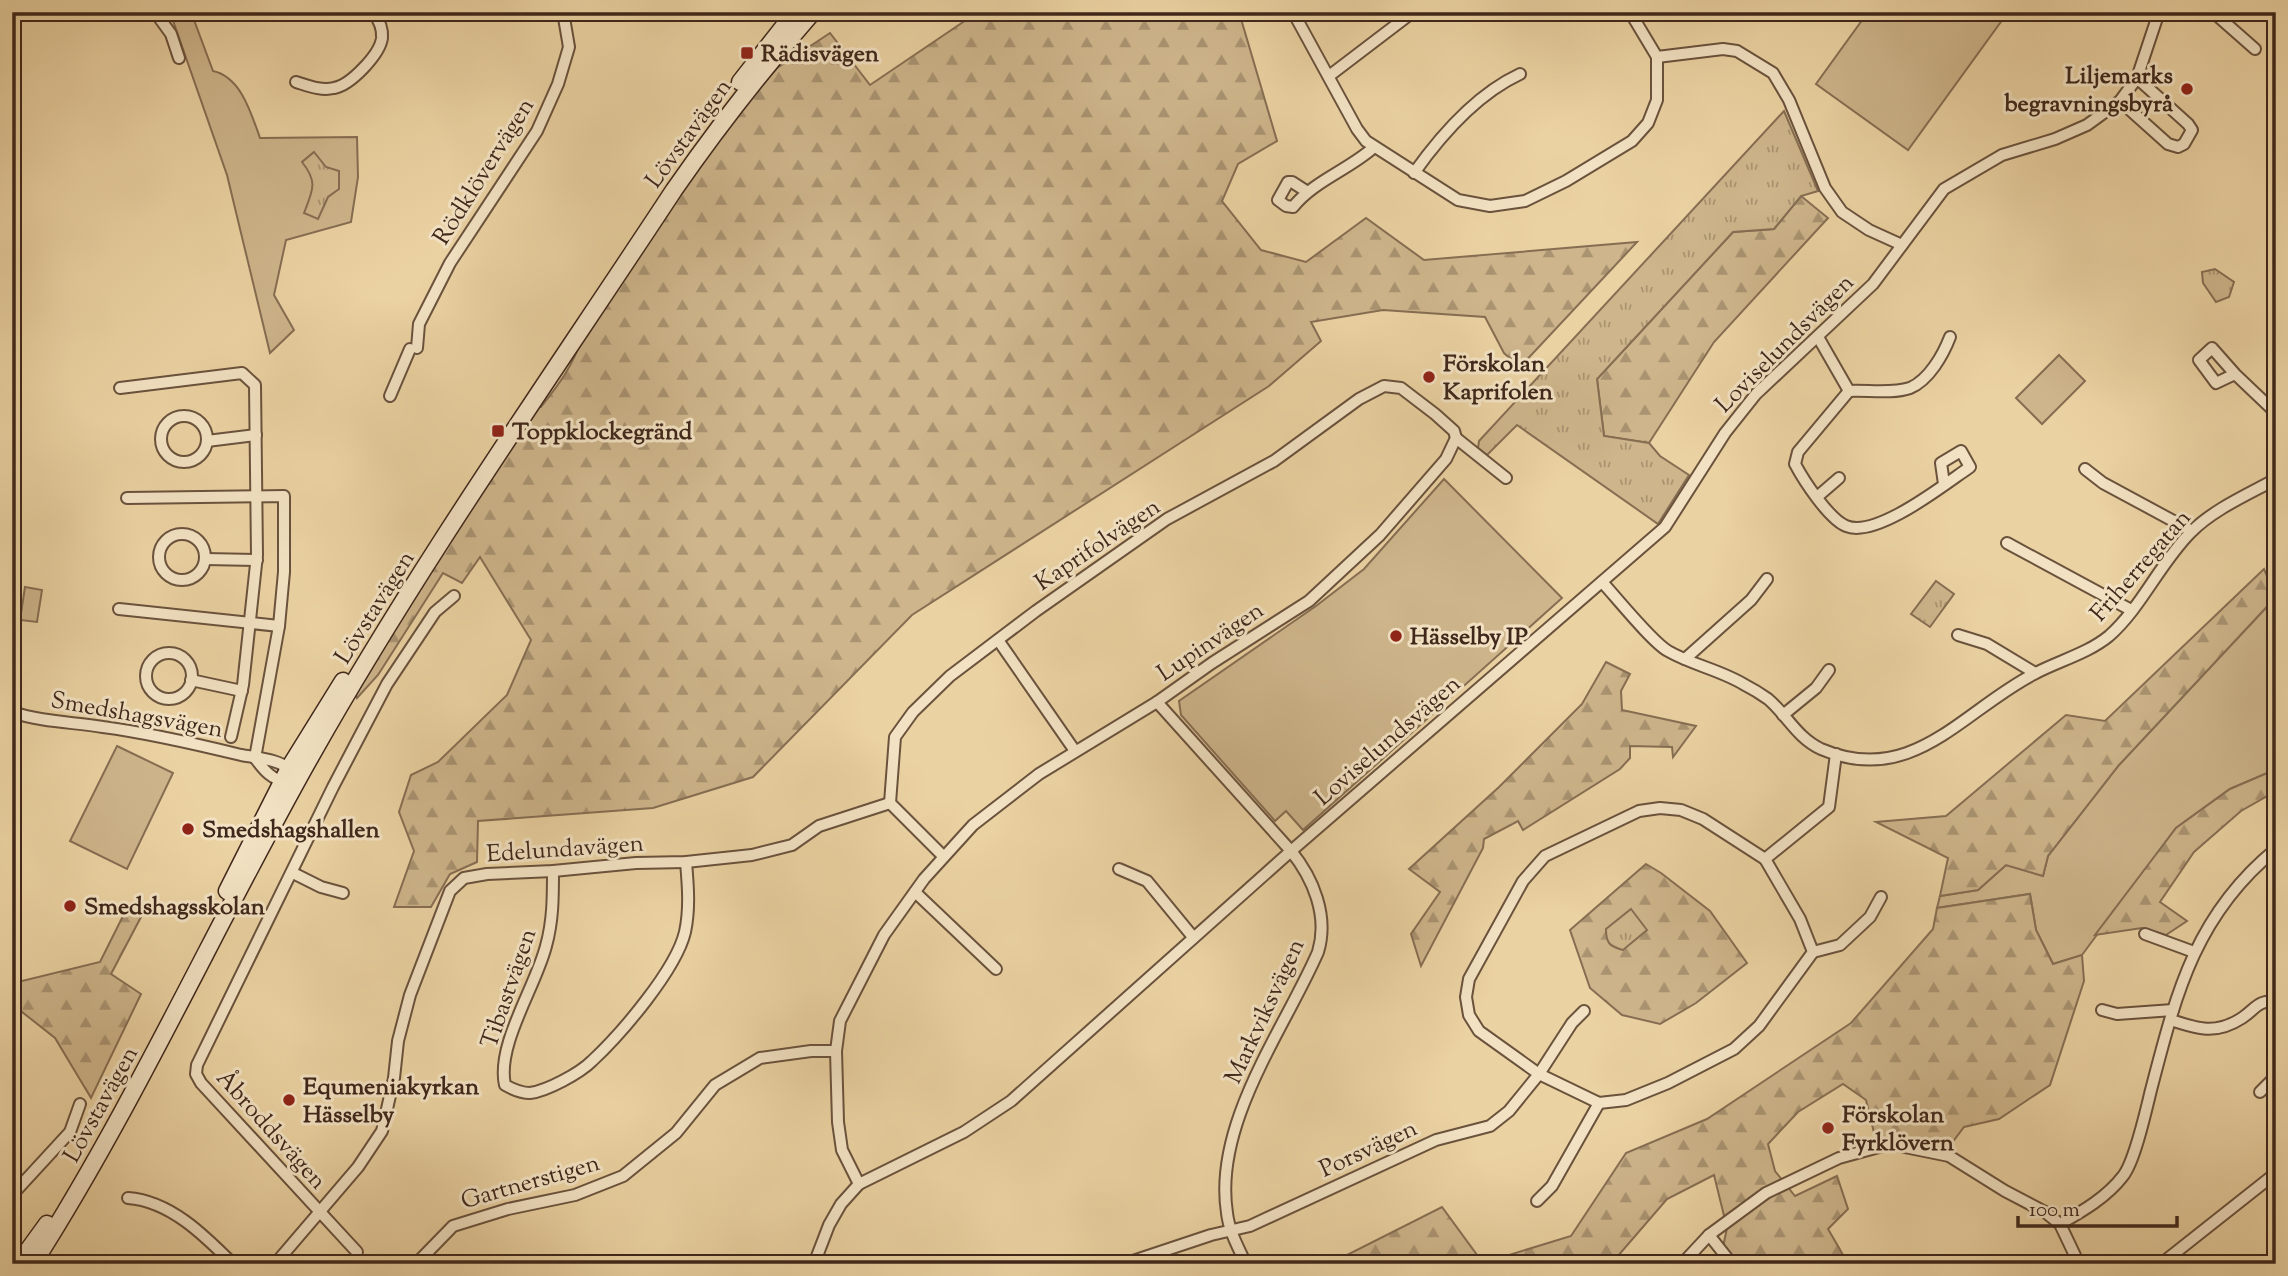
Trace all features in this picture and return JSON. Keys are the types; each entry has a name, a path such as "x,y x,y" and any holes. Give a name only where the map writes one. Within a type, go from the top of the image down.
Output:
{"street":[{"path":"155,12 171,34 179,58"},
{"path":"296,82 318,89 330,89 351,80 380,47 382,31 373,12"},
{"name":"Rödklövervägen","path":"390,396 414,348 419,324 450,263 537,131 558,84 569,47 563,12"},
{"name":"Lövstavägen","path":"18,1264 55,1213 114,1115 290,777 452,511 710,124 795,12"},
{"name":"Lövstavägen","path":"33,1264 105,1145 290,777 674,190 761,71 813,12"},
{"path":"1293,12 1357,129 1373,148 1458,200 1490,206 1525,201 1566,181 1632,141 1648,123 1657,100 1657,57 1630,12"},
{"path":"1329,76 1413,12"},
{"name":"Loviselundsvägen","path":"814,1264 829,1225 841,1204 859,1184 964,1132 1011,1101 1193,937 1665,527 1725,433 1756,394 1873,284 1944,189 2002,155 2055,139 2087,125 2120,101 2137,78 2160,12"},
{"path":"2213,12 2255,49"},
{"path":"1657,57 1723,49 1737,51 1773,73 1789,100 1825,188 1842,212 1869,230 1902,245"},
{"path":"1414,173 1434,146 1464,115 1504,81 1520,74"},
{"path":"2120,101 2168,144 2178,147 2189,139 2192,130 2188,124 2137,78"},
{"path":"1306,191 1358,161 1373,148"},
{"path":"1818,337 1849,391"},
{"path":"1944,484 1907,510 1863,528 1848,527 1838,521 1817,497 1795,464 1798,452 1849,391 1910,387 1942,356 1950,337"},
{"path":"120,388 242,373 255,385 257,560 242,691 231,737"},
{"path":"2235,374 2276,413"},
{"name":"Kaprifolvägen","path":"890,803 895,737 913,712 950,677 998,640 1167,519 1274,461 1359,399 1384,386 1401,388 1454,431 1456,438"},
{"path":"184,415 199,420 204,426 207,441 201,455 188,461 180,461 167,454 161,441 162,433 170,420 184,415"},
{"path":"207,441 256,435"},
{"path":"1456,438 1506,478"},
{"name":"Lupinvägen","path":"859,1184 842,1150 838,1122 836,1051 840,1021 884,935 943,856 973,825 1039,774 1157,702 1309,600 1380,535 1446,459 1456,438"},
{"path":"2085,469 2103,483 2192,531"},
{"path":"1817,497 1839,478"},
{"name":"Friherregatan","path":"1602,582 1665,650 1743,683 1768,699 1796,732 1818,747 1836,754 1880,759 1922,748 1941,738 1994,696 2099,643 2110,635 2132,610 2161,568 2192,531 2213,514 2276,479"},
{"path":"127,498 258,494 284,496 284,572 279,626 255,758"},
{"path":"174,535 189,535 201,544 205,559 203,566 193,577 178,580 165,573 161,567 159,552 167,539 174,535"},
{"path":"2007,543 2132,610"},
{"path":"205,559 257,560"},
{"path":"1685,659 1751,600 1767,579"},
{"name":"Åbroddsvägen","path":"357,1252 201,1083 196,1074 197,1065 333,787 387,684 435,612 454,596"},
{"path":"119,609 279,626"},
{"path":"1958,635 1987,644 2035,673"},
{"path":"998,640 1074,751"},
{"path":"172,653 185,660 189,666 191,680 184,694 169,699 161,698 149,688 146,673 152,660 172,653"},
{"path":"1783,715 1816,688 1829,670"},
{"path":"191,680 242,691"},
{"name":"Markviksvägen","path":"1157,702 1291,851 1307,871 1318,900 1320,944 1244,1102 1226,1171 1227,1212 1231,1231 1245,1264"},
{"name":"Smedshagsvägen","path":"12,712 56,723 102,726 275,762 290,777"},
{"path":"1765,859 1829,807 1836,754"},
{"path":"890,803 943,856"},
{"name":"Edelundavägen","path":"275,1264 358,1167 382,1131 394,1078 398,1041 410,995 450,891 464,878 487,873 553,871 752,856 792,845 819,826 890,803"},
{"path":"1813,952 1800,919 1765,859 1703,819 1681,810 1660,808 1639,811 1545,856 1523,880 1469,979 1466,997 1469,1015 1479,1031 1539,1074 1599,1102 1626,1100 1668,1083 1734,1049 1759,1027 1813,952 1840,945 1870,917 1881,897"},
{"path":"2060,1224 2089,1208 2124,1175 2141,1131 2172,1015 2194,952 2215,913 2257,864 2276,849"},
{"name":"Tibastvägen","path":"553,871 553,916 545,949 506,1051 503,1073 505,1085 517,1092 532,1093 558,1083 590,1063 625,1027 662,979 685,933 689,894 685,862"},
{"path":"1119,869 1147,881 1193,937"},
{"path":"293,873 321,887 343,893"},
{"path":"915,892 996,969"},
{"path":"2145,934 2194,952"},
{"path":"2102,1010 2117,1014 2172,1015 2203,1030 2221,1027 2242,1018 2261,1001 2276,1000"},
{"name":"Porsvägen","path":"1124,1264 1250,1226 1436,1140 1490,1126 1510,1111 1539,1074 1572,1023 1584,1011"},
{"name":"Gartnerstigen","path":"416,1264 453,1226 508,1209 575,1195 623,1176 677,1133 715,1085 761,1058 811,1051 836,1051"},
{"path":"2260,1092 2276,1076"},
{"path":"1538,1201 1552,1186 1599,1102"},
{"path":"12,1195 70,1132 80,1104"},
{"path":"1682,1264 1709,1235 1766,1193 1839,1158 1890,1143 1949,1156 2045,1212 2060,1224 2079,1264"},
{"path":"2161,1264 2276,1173"},
{"path":"128,1198 142,1199 162,1207 202,1233 233,1264"},
{"path":"1709,1235 1732,1264"}],"green space":[{"path":"170,12 191,12 213,71 231,80 238,88 249,107 260,138 357,137 358,177 351,222 286,240 274,295 294,330 270,353 227,175"},
{"path":"978,12 1239,12 1277,141 1238,164 1222,201 1261,250 1306,262 1366,218 1424,260 1637,242 1520,367 1504,353 1485,317 1383,310 1311,322 1321,341 1269,386 912,615 753,777 653,808 478,821 477,862 450,874 431,907 394,907 414,851 399,812 411,775 438,762 507,695 531,640 480,557 462,583 443,573 378,675 357,698 355,692 444,548 537,407 541,407 560,382 583,337 721,132 777,68 830,33 870,85"},
{"path":"1868,12 2008,12 1908,150 1816,84"},
{"path":"1784,111 1818,191 1801,196 1774,229 1733,232 1597,379 1604,436 1649,443 1660,456 1689,475 1658,524 1517,425 1487,455 1478,448 1479,441"},
{"path":"314,152 326,167 339,171 339,189 328,197 318,219 304,213 310,198 312,181 302,162"},
{"path":"1801,196 1828,218 1714,342 1649,443 1604,436 1597,379 1733,232 1774,229"},
{"path":"2215,269 2234,282 2229,297 2216,302 2203,283 2202,272"},
{"path":"2059,355 2085,381 2042,424 2016,398"},
{"name":"Hässelby IP","path":"1444,479 1562,598 1303,830 1286,811 1275,821 1181,715 1179,701 1316,606 1364,569"},
{"path":"2264,569 2276,597 2119,765 2048,856 2043,876 2006,865 1978,890 1940,896 1948,858 1876,822 1946,816 2066,715 2105,721"},
{"path":"1936,581 1954,594 1930,627 1911,614"},
{"path":"25,587 42,590 37,622 20,620"},
{"path":"2276,597 2276,761 2272,771 2230,789 2176,828 2082,955 2053,964 2036,930 2030,894 1937,908 1940,896 1978,890 2006,865 2043,876 2048,856 2119,765"},
{"path":"1606,662 1630,674 1621,691 1622,710 1696,726 1673,757 1672,747 1630,746 1630,758 1620,769 1523,830 1518,821 1484,839 1483,848 1421,966 1411,934 1440,892 1409,869 1499,787 1582,704"},
{"path":"117,746 173,773 127,869 70,841"},
{"path":"2272,771 2276,772 2276,798 2271,794 2241,811 2194,852 2160,902 2187,921 2166,935 2142,928 2095,935 2176,828 2230,789"},
{"path":"1646,864 1710,911 1747,963 1696,1003 1660,1024 1622,1015 1590,988 1570,930"},
{"path":"2030,894 2036,930 2053,964 2082,955 2084,981 2050,1085 1999,1119 1964,1127 1949,1147 1918,1142 1877,1145 1866,1100 1843,1084 1798,1112 1768,1144 1775,1171 1795,1196 1837,1176 1848,1209 1828,1229 1846,1260 1839,1264 1741,1264 1723,1247 1727,1228 1714,1175 1667,1199 1611,1264 1336,1264 1335,1261 1442,1207 1483,1263 1571,1236 1626,1153 1707,1119 1851,1023 1933,929 1937,908"},
{"path":"1631,909 1647,930 1623,950 1609,943 1606,929"},
{"path":"125,912 141,917 111,974 141,994 91,1098 55,1038 12,1004 12,980 18,982 100,962"}],"place":[{"name":"Rädisvägen","path":"747,53"},
{"name":"Liljemarks begravningsbyrå","path":"2187,89"},
{"name":"Förskolan Kaprifolen","path":"1429,377"},
{"name":"Toppklockegränd","path":"498,431"},
{"name":"Hässelby IP","path":"1396,636"},
{"name":"Smedshagshallen","path":"188,829"},
{"name":"Smedshagsskolan","path":"70,906"},
{"name":"Equmeniakyrkan Hässelby","path":"289,1100"},
{"name":"Förskolan Fyrklövern","path":"1828,1128"}]}
